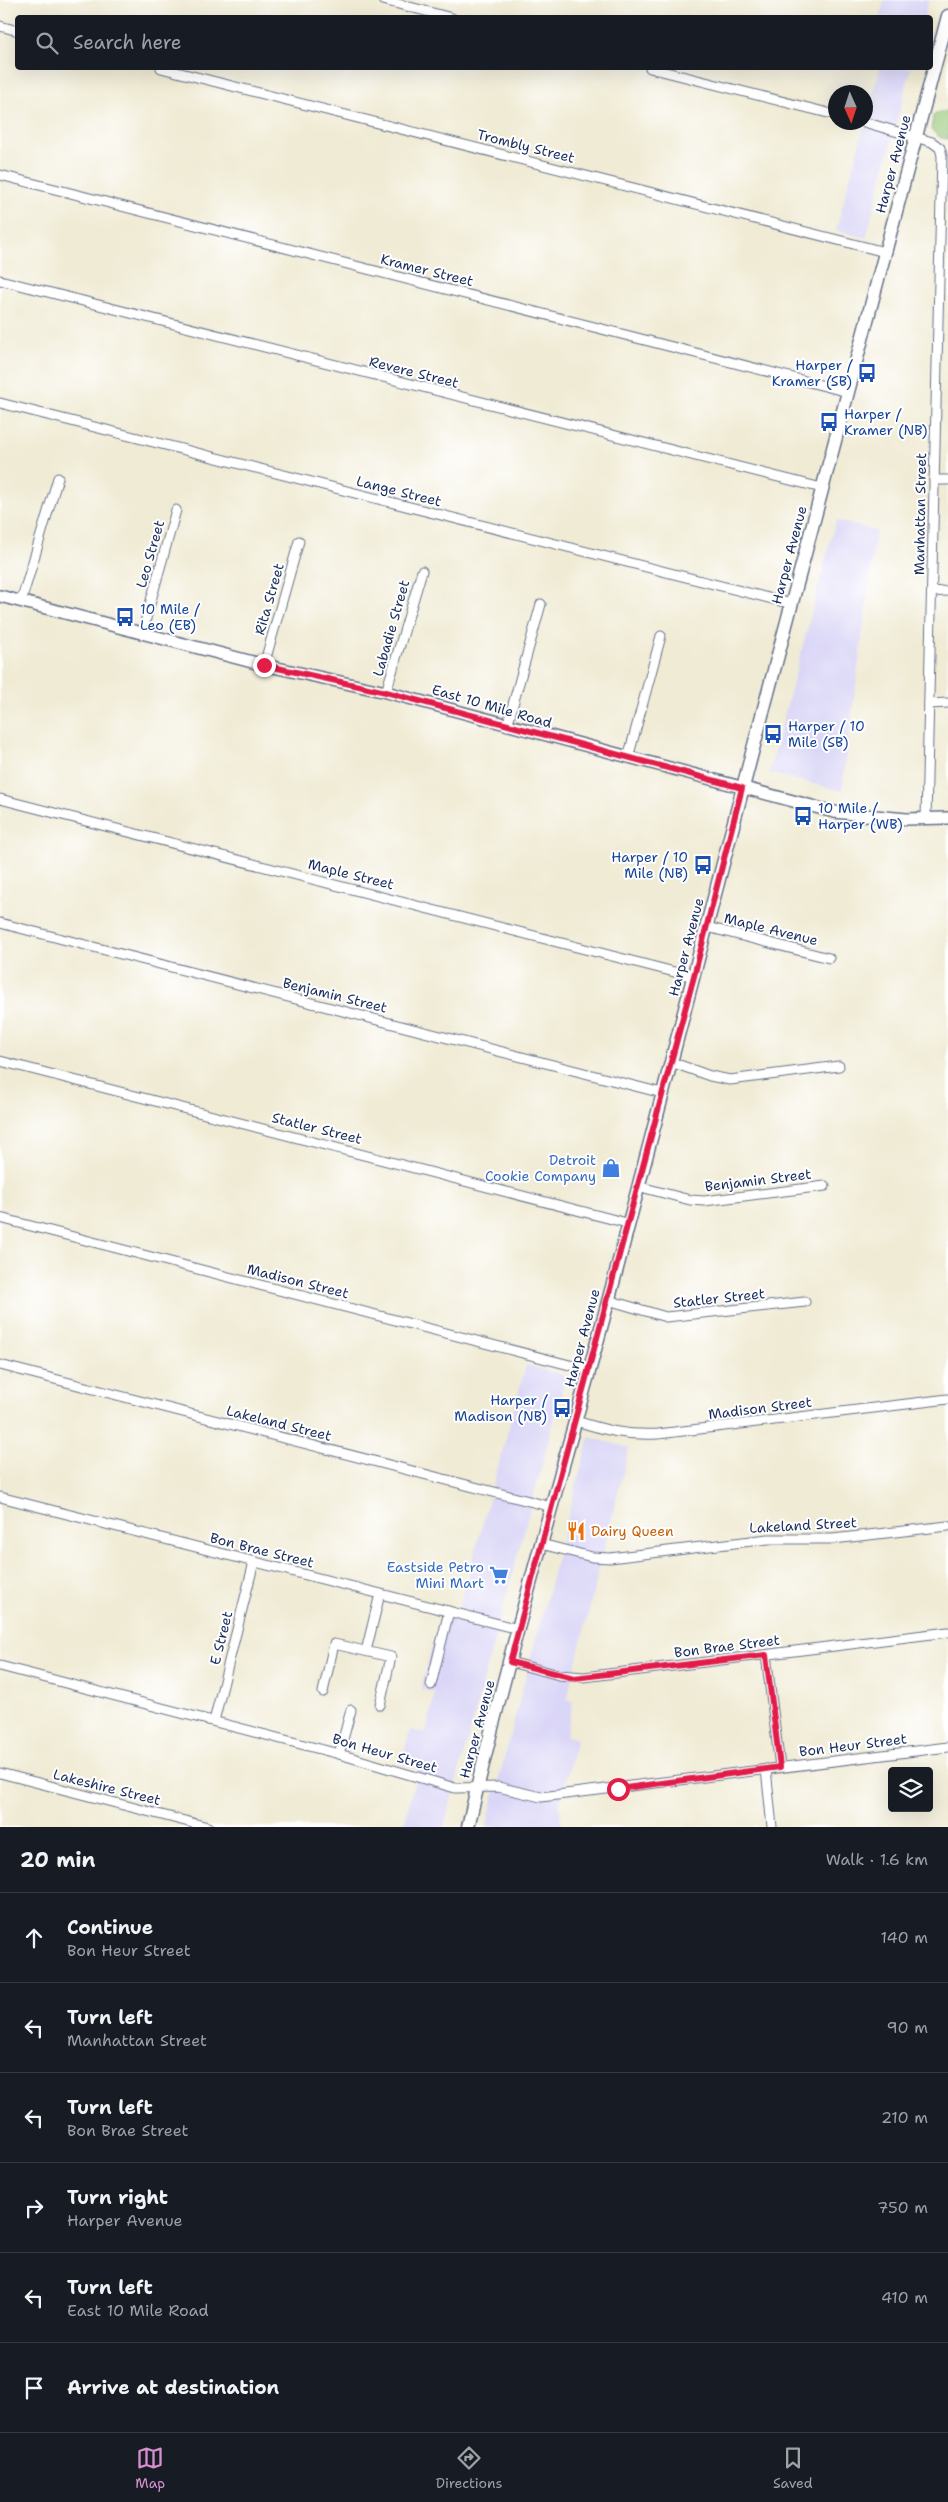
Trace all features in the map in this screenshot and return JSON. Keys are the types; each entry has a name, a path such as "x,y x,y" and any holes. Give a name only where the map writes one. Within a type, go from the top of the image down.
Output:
{"main road":[{"name":"Harper Avenue","path":"468,1827 518,1629 576,1421 626,1223 694,976 742,788 916,136 946,32 948,16"}],"street":[{"path":"384,0 441,15"},
{"path":"0,26 15,30"},
{"name":"Trombly Street","path":"168,70 885,252"},
{"path":"658,70 828,113"},
{"name":"Manhattan Street","path":"873,124 916,136 944,147 942,368 934,480 926,819"},
{"name":"Kramer Street","path":"0,175 848,392"},
{"name":"Revere Street","path":"0,280 822,488"},
{"name":"Lange Street","path":"0,403 792,604"},
{"path":"21,602 58,478"},
{"path":"934,480 948,480"},
{"name":"Leo Street","path":"142,633 176,510"},
{"name":"Rita Street","path":"264,665 299,541"},
{"name":"Labadie Street","path":"386,692 422,571"},
{"path":"932,592 948,592"},
{"name":"East 10 Mile Road","path":"0,596 264,665 386,692 485,718 507,726 834,812 877,818 948,818"},
{"path":"507,726 540,604"},
{"path":"628,758 661,636"},
{"path":"929,704 948,703"},
{"name":"Maple Street","path":"0,799 694,976"},
{"name":"Benjamin Street","path":"0,923 662,1093"},
{"name":"Maple Avenue","path":"707,927 829,958"},
{"name":"Statler Street","path":"0,1061 626,1223"},
{"path":"671,1062 710,1076 730,1080 839,1066"},
{"name":"Benjamin Street","path":"637,1186 690,1200 704,1201 825,1186"},
{"name":"Madison Street","path":"0,1218 589,1370"},
{"name":"Statler Street","path":"608,1300 666,1317 805,1302"},
{"name":"Lakeland Street","path":"0,1365 552,1507"},
{"name":"Madison Street","path":"576,1421 617,1433 642,1435 948,1399"},
{"name":"Bon Brae Street","path":"0,1497 518,1629"},
{"name":"Lakeland Street","path":"541,1544 592,1557 610,1558 784,1537 833,1539 948,1526"},
{"name":"E Street","path":"214,1721 254,1562"},
{"path":"366,1651 380,1594"},
{"path":"432,1685 449,1611"},
{"name":"Bon Brae Street","path":"510,1662 574,1678 948,1632"},
{"path":"323,1692 334,1644 366,1651 391,1657 380,1705"},
{"path":"766,1655 780,1767"},
{"name":"Bon Heur Street","path":"0,1666 339,1754 454,1788 498,1787 534,1796 550,1797 948,1747"},
{"path":"339,1754 351,1710"},
{"path":"766,1769 772,1827"},
{"name":"Lakeshire Street","path":"0,1773 208,1827"}],"shaded area":[{"path":"884,0 929,0 925,15 880,15"},
{"path":"879,70 910,70 866,238 836,230 863,130 873,130 873,94"},
{"path":"836,520 876,531 842,791 769,773"},
{"path":"526,1365 566,1376 444,1827 403,1827 418,1769 401,1764 410,1730 426,1733 435,1693 421,1689 440,1617 456,1621"},
{"path":"589,1437 629,1448 567,1699 573,1702 566,1736 577,1739 559,1805 562,1827 486,1827"}],"green space":[{"path":"948,111 948,139 941,138 931,130 933,116 939,112"}],"place":[{"name":"Harper / Kramer (SB)","path":"867,373"},
{"name":"Harper / Kramer (NB)","path":"829,422"},
{"name":"10 Mile / Leo (EB)","path":"125,617"},
{"name":"Harper / 10 Mile (SB)","path":"773,734"},
{"name":"10 Mile / Harper (WB)","path":"803,816"},
{"name":"Harper / 10 Mile (NB)","path":"703,865"},
{"name":"Detroit Cookie Company","path":"611,1168"},
{"name":"Harper / Madison (NB)","path":"562,1408"},
{"name":"Dairy Queen","path":"576,1531"},
{"name":"Eastside Petro Mini Mart","path":"499,1575"}],"route":[{"path":"264,665 386,692 742,788 656,1119 626,1223 617,1268 510,1662 559,1675 584,1678 766,1655 780,1767 618,1789"}]}
